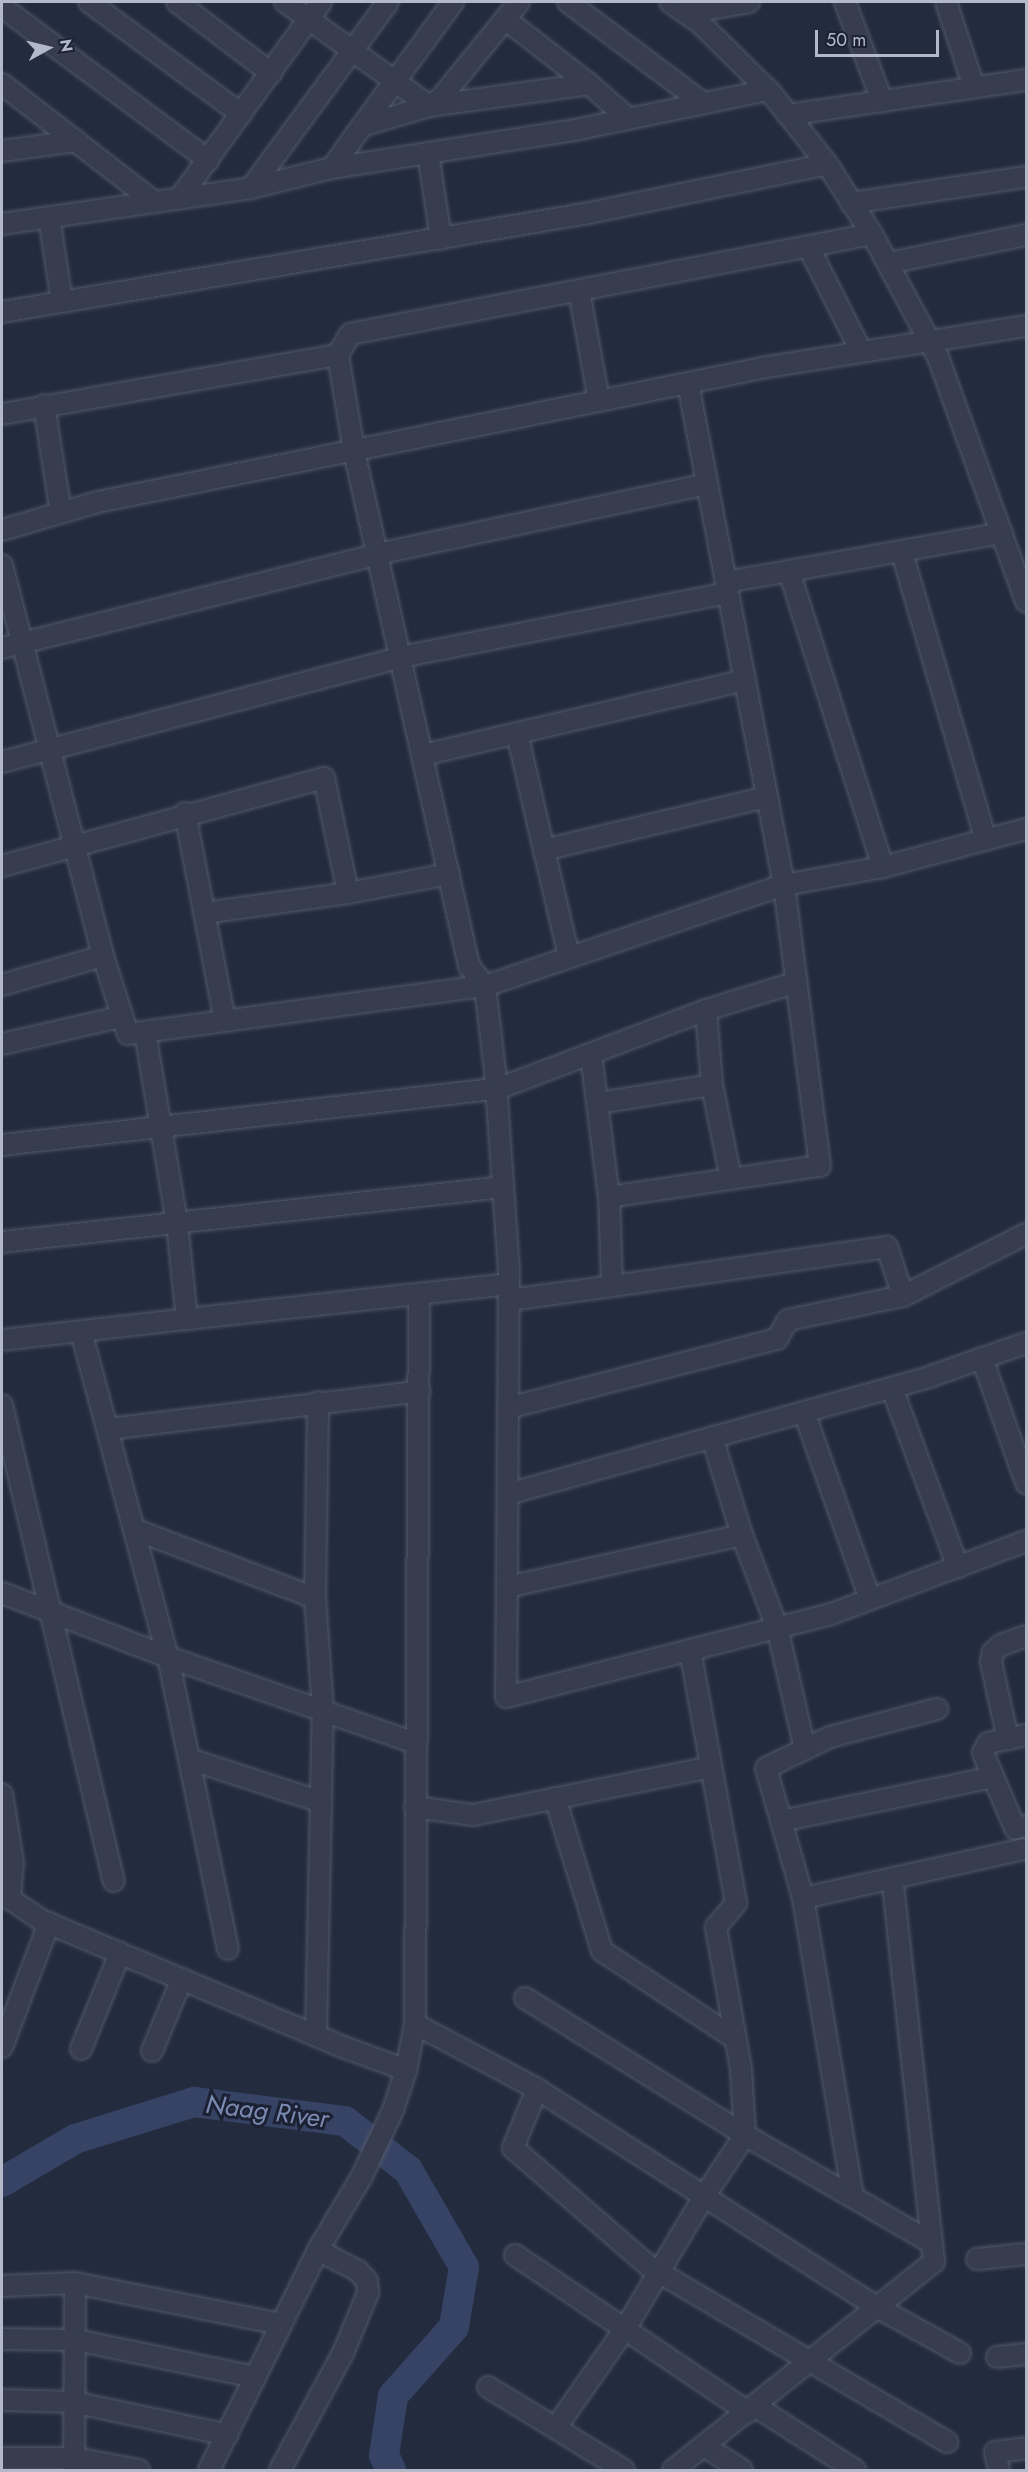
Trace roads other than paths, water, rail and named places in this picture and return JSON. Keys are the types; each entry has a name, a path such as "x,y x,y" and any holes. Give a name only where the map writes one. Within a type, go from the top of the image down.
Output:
{"street":[{"path":"89,2 241,114"},
{"path":"177,2 270,73"},
{"path":"285,2 429,106"},
{"path":"180,198 321,2"},
{"path":"251,188 387,2"},
{"path":"332,168 453,2"},
{"path":"429,106 453,85 519,2"},
{"path":"568,2 703,103"},
{"path":"670,2 686,13 768,90 827,164 872,234 929,339 1012,541 1026,602"},
{"path":"686,13 749,2"},
{"path":"845,2 882,101"},
{"path":"946,2 974,87"},
{"path":"2,6 208,160"},
{"path":"506,19 589,84 629,119"},
{"path":"788,115 1026,80"},
{"path":"2,84 154,202"},
{"path":"362,126 429,106 589,84"},
{"path":"2,224 251,188 332,168 629,119 768,90"},
{"path":"2,151 76,141"},
{"path":"428,153 441,239"},
{"path":"2,312 441,239 827,164"},
{"path":"851,203 1026,177"},
{"path":"49,217 62,302"},
{"path":"872,234 809,248 350,334 338,356 354,451 469,966 485,986 497,1089 509,1292 506,1697 777,1627 870,1599 1026,1541"},
{"path":"888,263 1026,235"},
{"path":"809,248 861,351"},
{"path":"579,291 599,401"},
{"path":"2,530 61,513 688,383 929,339 1026,326"},
{"path":"2,414 338,356"},
{"path":"609,1197 820,1166 784,885 688,383"},
{"path":"44,405 61,513"},
{"path":"11,645 378,554 707,484"},
{"path":"2,762 49,746 401,657 727,587 789,571 902,553 1012,541"},
{"path":"902,553 986,840"},
{"path":"2,565 11,645 49,746 103,956 120,1017 128,1034 485,986 784,885 883,867 1026,829"},
{"path":"789,571 883,867"},
{"path":"423,754 745,680"},
{"path":"517,733 569,957"},
{"path":"2,866 75,843 324,778 348,893"},
{"path":"544,850 767,797"},
{"path":"185,813 225,1021"},
{"path":"204,913 348,893 449,874"},
{"path":"2,985 103,956"},
{"path":"2,1145 497,1089 705,1010 797,982"},
{"path":"705,1010 712,1085 731,1179"},
{"path":"2,1044 120,1017"},
{"path":"145,1032 177,1223 187,1319"},
{"path":"591,1055 609,1197 612,1286"},
{"path":"598,1103 712,1085"},
{"path":"2,1242 503,1187"},
{"path":"508,1408 777,1339 788,1320 903,1296 1026,1234"},
{"path":"2,1340 419,1294 612,1286 887,1247 903,1296"},
{"path":"209,2470 318,2250 362,2176 393,2110 406,2070 415,2024 419,1294"},
{"path":"81,1331 136,1530 168,1657 228,1949"},
{"path":"508,1494 892,1388 1026,1342"},
{"path":"982,1358 1026,1483"},
{"path":"892,1388 958,1567"},
{"path":"108,1429 420,1390"},
{"path":"316,2036 323,1711 315,1598 318,1402"},
{"path":"2,1405 48,1610 114,1881"},
{"path":"804,1412 870,1599"},
{"path":"712,1437 742,1534 777,1627 805,1749"},
{"path":"136,1530 315,1598"},
{"path":"507,1587 742,1534"},
{"path":"2,1593 168,1657 415,1743"},
{"path":"803,1898 1025,1852 1021,1827 993,1777 983,1748 1017,1737 991,1662 993,1652 1001,1645 1026,1636"},
{"path":"557,2426 625,2329 705,2195 746,2135 736,2039 717,1927 736,1903 690,1650"},
{"path":"853,2197 803,1898 766,1768 830,1737 937,1709"},
{"path":"189,1759 321,1802"},
{"path":"415,1807 473,1815 711,1767"},
{"path":"781,1821 993,1777"},
{"path":"2,1794 13,1863 6,1897 49,1923 316,2036 406,2070"},
{"path":"555,1798 602,1951 736,2039"},
{"path":"673,2470 934,2262 892,1878"},
{"path":"2,2047 49,1923"},
{"path":"81,2049 120,1953"},
{"path":"152,2051 182,1979"},
{"path":"525,1998 746,2135 932,2243"},
{"path":"415,2024 537,2089 877,2307 960,2353"},
{"path":"537,2089 513,2148 658,2272 806,2363 947,2442"},
{"path":"280,2470 343,2353 369,2293 367,2281 358,2271 318,2250"},
{"path":"977,2259 1026,2254"},
{"path":"515,2255 625,2329 752,2409 855,2470"},
{"path":"2,2286 75,2283 281,2324"},
{"path":"74,2464 75,2283"},
{"path":"2,2339 76,2340 255,2377"},
{"path":"997,2357 1026,2354"},
{"path":"488,2387 557,2426 624,2470"},
{"path":"2,2400 73,2402 228,2435"},
{"path":"704,2446 742,2470"},
{"path":"999,2470 995,2452 1026,2448"},
{"path":"10,2462 74,2464 140,2470"}],"waterway":[{"name":"Naag River","path":"2,2182 75,2139 194,2102 345,2121 408,2170 464,2267 454,2327 393,2396 384,2455 391,2470"}]}
